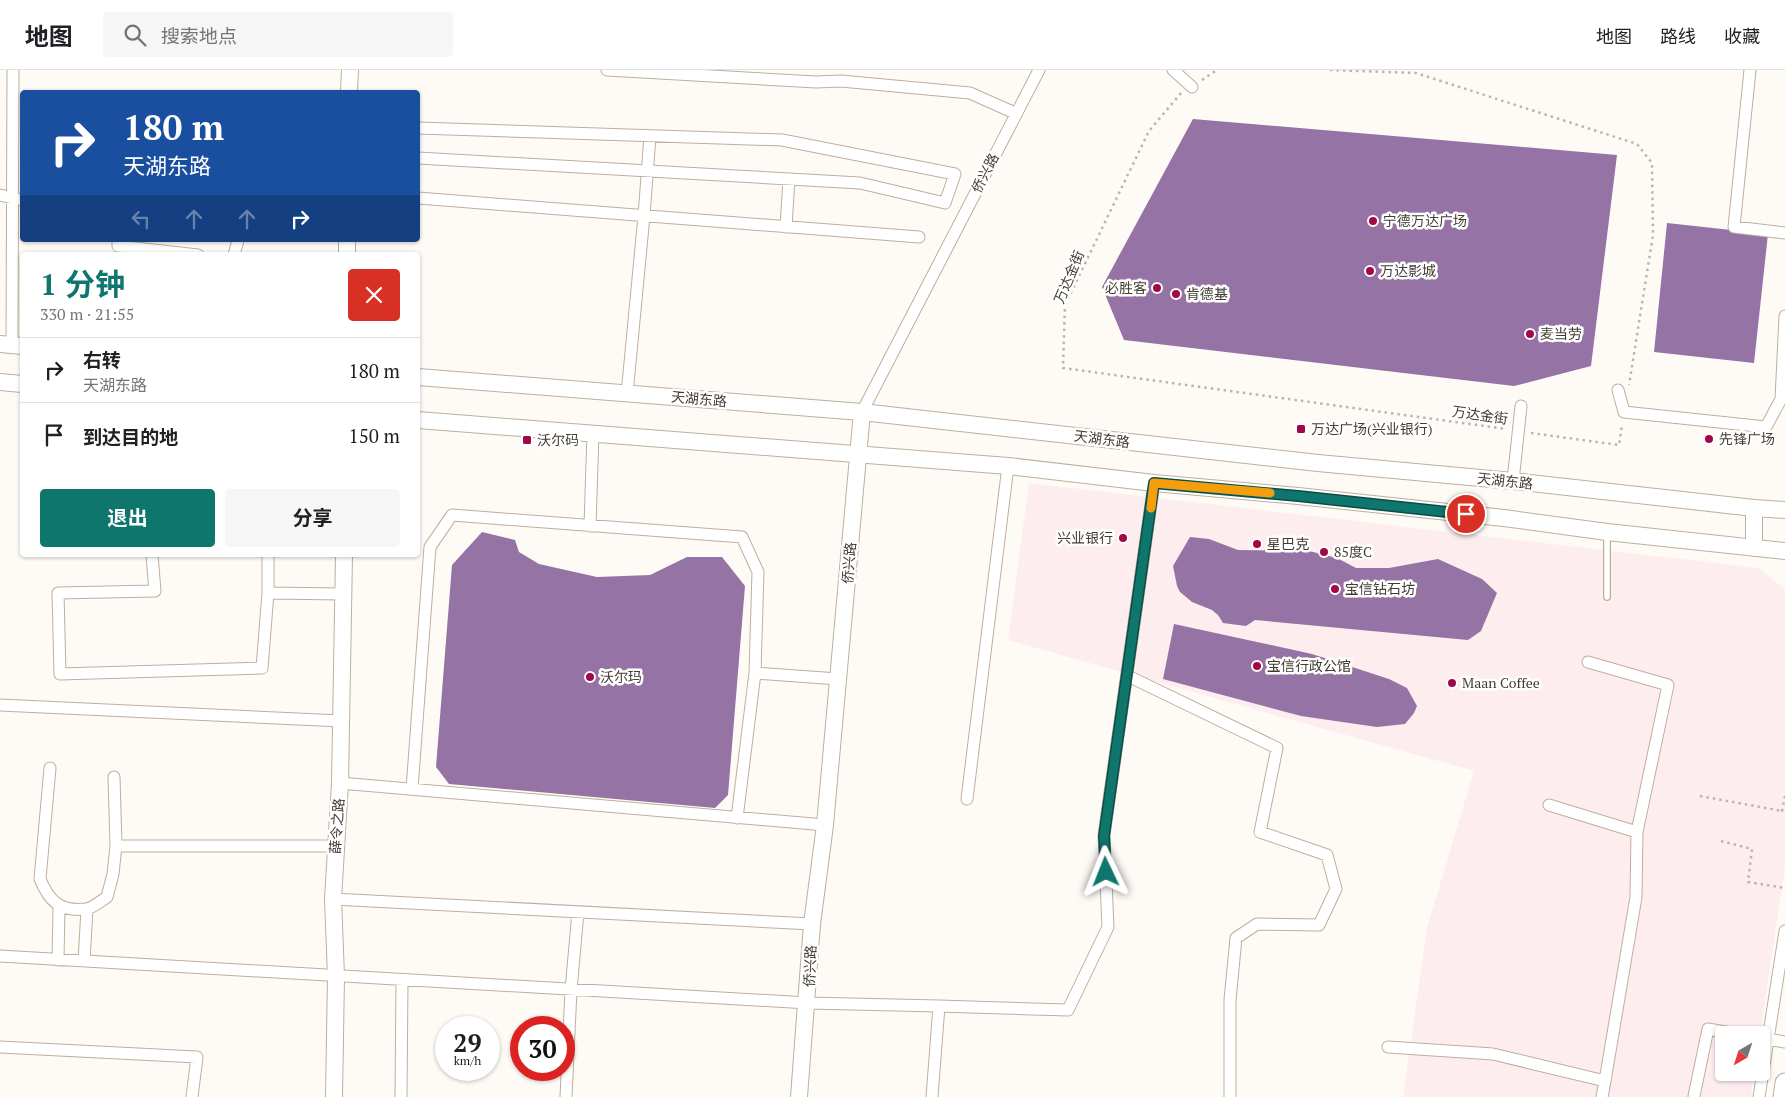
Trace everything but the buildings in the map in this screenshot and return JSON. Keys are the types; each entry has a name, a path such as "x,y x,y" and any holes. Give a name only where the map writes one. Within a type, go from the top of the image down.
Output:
{"main road":[{"path":"349,90 350,70"},
{"name":"天湖东路","path":"420,377 862,412 1318,464 1512,481 1754,508 1784,509"},
{"path":"0,382 20,384"},
{"name":"侨兴路","path":"799,1097 808,1003 812,924 825,825 862,412"},
{"path":"420,420 1008,466 1154,483 1494,517 1607,532 1785,551"},
{"path":"1754,508 1759,548"},
{"path":"1759,548 1785,558"},
{"name":"薛令之路","path":"334,1097 336,976 333,899 340,783 344,557"},
{"path":"1783,1097 1785,1083"}],"street":[{"path":"11,345 17,198 13,70"},
{"path":"607,70 816,82 841,81 970,93 1015,113"},
{"name":"侨兴路","path":"862,412 1015,113 1039,70"},
{"path":"1173,70 1192,86"},
{"path":"1750,70 1734,227 1785,232"},
{"path":"420,128 782,140 955,174 945,203 860,184 420,158"},
{"path":"627,394 650,136"},
{"path":"786,227 789,180"},
{"path":"0,195 17,198"},
{"path":"420,198 919,237"},
{"path":"118,242 118,246 171,252"},
{"path":"1618,390 1624,412 1766,428 1781,399 1785,316"},
{"path":"1512,481 1520,406"},
{"path":"590,526 593,433"},
{"path":"966,799 1008,466"},
{"path":"0,956 808,1003 1068,1010 1108,928 1104,836 1154,483"},
{"path":"412,789 430,547 452,515 742,537 758,572 755,673 737,818"},
{"path":"152,557 155,590 58,593 60,674 262,668 268,593 268,557"},
{"path":"268,593 343,594"},
{"path":"1588,662 1668,685 1637,832 1636,896 1602,1097"},
{"path":"755,673 838,679"},
{"path":"1128,676 1277,748 1260,832 1327,855 1336,889 1319,925 1257,924 1236,938 1230,1000 1230,1097"},
{"path":"0,705 341,721"},
{"path":"50,768 40,880 47,895 59,907 87,909 107,897 113,874 116,846 114,777"},
{"path":"340,783 825,825"},
{"path":"1549,804 1637,832"},
{"path":"116,846 336,846"},
{"path":"333,899 812,924"},
{"path":"58,960 59,907"},
{"path":"84,961 87,909"},
{"path":"566,1097 571,990 578,912"},
{"path":"1767,1026 1785,932"},
{"path":"401,1097 402,980"},
{"path":"932,1097 939,1006"},
{"path":"1694,1096 1708,1029 1715,1030"},
{"path":"1770,1040 1785,1042"},
{"path":"0,1047 198,1057 192,1097"},
{"path":"1388,1047 1493,1054 1605,1081"},
{"path":"1759,1097 1760,1081"}],"lane":[{"path":"1607,532 1607,598"}],"path":[{"name":"万达金街","path":"1217,70 1177,96 1148,131 1065,305 1063,368 1619,445 1653,235 1652,163 1637,144 1416,73 1330,70"},
{"path":"1700,796 1784,811 1785,796"},
{"path":"1721,841 1752,849 1748,882 1785,888"}],"shaded area":[{"path":"1029,483 1758,568 1785,589 1785,867 1761,1026 1715,1026 1715,1081 1753,1081 1751,1097 1403,1097 1427,928 1474,771 1008,640"}],"slow traffic":[{"path":"1151,508 1154,483 1270,493"}],"place":[{"name":"宁德万达广场","path":"1373,221"},
{"name":"万达影城","path":"1370,271"},
{"name":"必胜客","path":"1157,288"},
{"name":"肯德基","path":"1176,294"},
{"name":"麦当劳","path":"1530,334"},
{"name":"万达广场(兴业银行)","path":"1301,429"},
{"name":"先锋广场","path":"1709,439"},
{"name":"沃尔码","path":"527,440"},
{"name":"兴业银行","path":"1123,538"},
{"name":"星巴克","path":"1257,544"},
{"name":"85度C","path":"1324,552"},
{"name":"宝信钻石坊","path":"1335,589"},
{"name":"宝信行政公馆","path":"1257,666"},
{"name":"沃尔玛","path":"590,677"},
{"name":"Maan Coffee","path":"1452,683"}],"route":[{"path":"1106,872 1104,836 1154,483 1466,514"}]}
